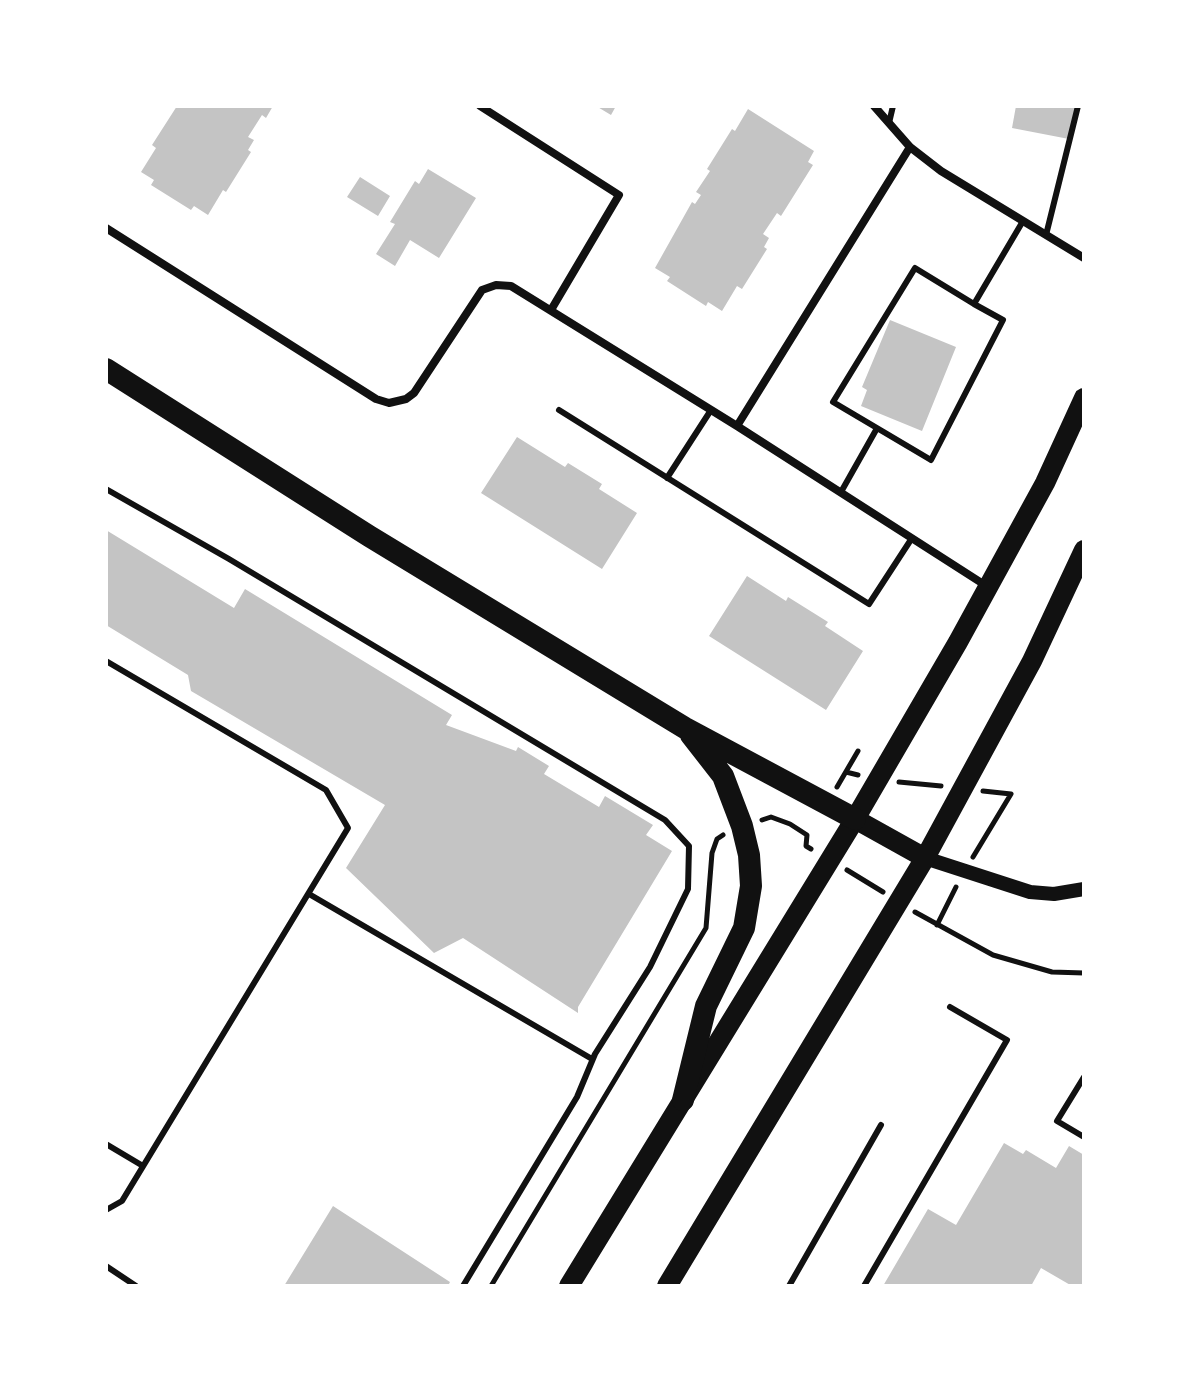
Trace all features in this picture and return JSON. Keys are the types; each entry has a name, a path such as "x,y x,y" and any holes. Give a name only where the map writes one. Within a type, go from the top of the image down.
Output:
{"highway":[{"path":"106,369 369,536 685,728 855,819"},
{"path":"683,1100 706,1006 744,928 751,886 749,855 742,826 723,776 685,728"}],"main road":[{"path":"569,1286 855,819 1045,483 1084,398"},
{"path":"667,1286 925,858 1032,661 1084,550"},
{"path":"855,819 925,858"}],"street":[{"path":"480,106 619,195 551,310"},
{"path":"874,106 910,147 941,171 1084,258"},
{"path":"737,426 910,147"},
{"path":"106,228 376,399 389,403 406,399 414,393 482,290 496,285 511,286 988,587"},
{"path":"925,858 1030,892 1054,894 1084,889"}],"lane":[{"path":"889,123 893,106"},
{"path":"1046,235 1078,106"},
{"path":"974,304 1023,221"},
{"path":"915,268 974,304 1003,320 931,460 833,402 915,268"},
{"path":"559,410 869,604 912,538"},
{"path":"667,478 711,410"},
{"path":"841,492 876,430"},
{"path":"106,489 229,559 665,820 689,846 688,889 650,967 592,1059 577,1097 463,1286"},
{"path":"106,661 326,790 348,828 122,1201 106,1210"},
{"path":"309,894 592,1059"},
{"path":"864,1286 1007,1040 950,1007"},
{"path":"1084,1077 1057,1121 1084,1137"},
{"path":"789,1286 881,1125"},
{"path":"106,1144 143,1166"},
{"path":"106,1266 136,1286"},
{"path":"117,1286 122,1277"}],"path":[{"path":"491,1286 706,928 712,853 717,839 729,830 771,817 807,835 806,846 993,955 1052,972 1084,973"}],"building":[{"path":"177,106 273,106 266,118 262,115 248,137 254,140 248,150 251,152 208,215 194,206 191,210 151,185 154,180 141,172 156,148 152,145"},
{"path":"596,106 616,106 611,115"},
{"path":"1016,106 1076,106 1069,139 1012,128"},
{"path":"748,109 814,151 808,162 813,165 781,216 777,213 763,234 769,238 764,247 767,249 742,289 737,286 722,311 708,302 706,306 667,281 670,277 655,268 692,202 695,204 701,195 696,192 710,171 707,169"},
{"path":"428,169 476,198 439,258 410,240 395,266 376,254 395,224 390,222 415,181 419,184"},
{"path":"360,177 390,196 378,216 347,197"},
{"path":"890,320 956,347 922,431 861,406 867,390 862,387"},
{"path":"517,437 565,467 568,463 602,484 599,489 637,513 602,569 481,493"},
{"path":"106,530 234,608 245,589 452,715 446,725 516,751 518,747 549,766 544,774 599,807 605,796 653,825 646,835 672,851 578,1007 578,1013 463,938 434,953 346,868 385,805 191,691 188,675 106,625"},
{"path":"747,576 786,601 788,597 828,622 825,626 863,651 826,710 709,636"},
{"path":"1004,1143 1023,1154 1026,1150 1056,1168 1069,1146 1084,1155 1084,1286 1072,1286 1041,1268 1031,1286 883,1286 928,1209 956,1225"},
{"path":"333,1206 450,1282 448,1286 284,1286"}]}
